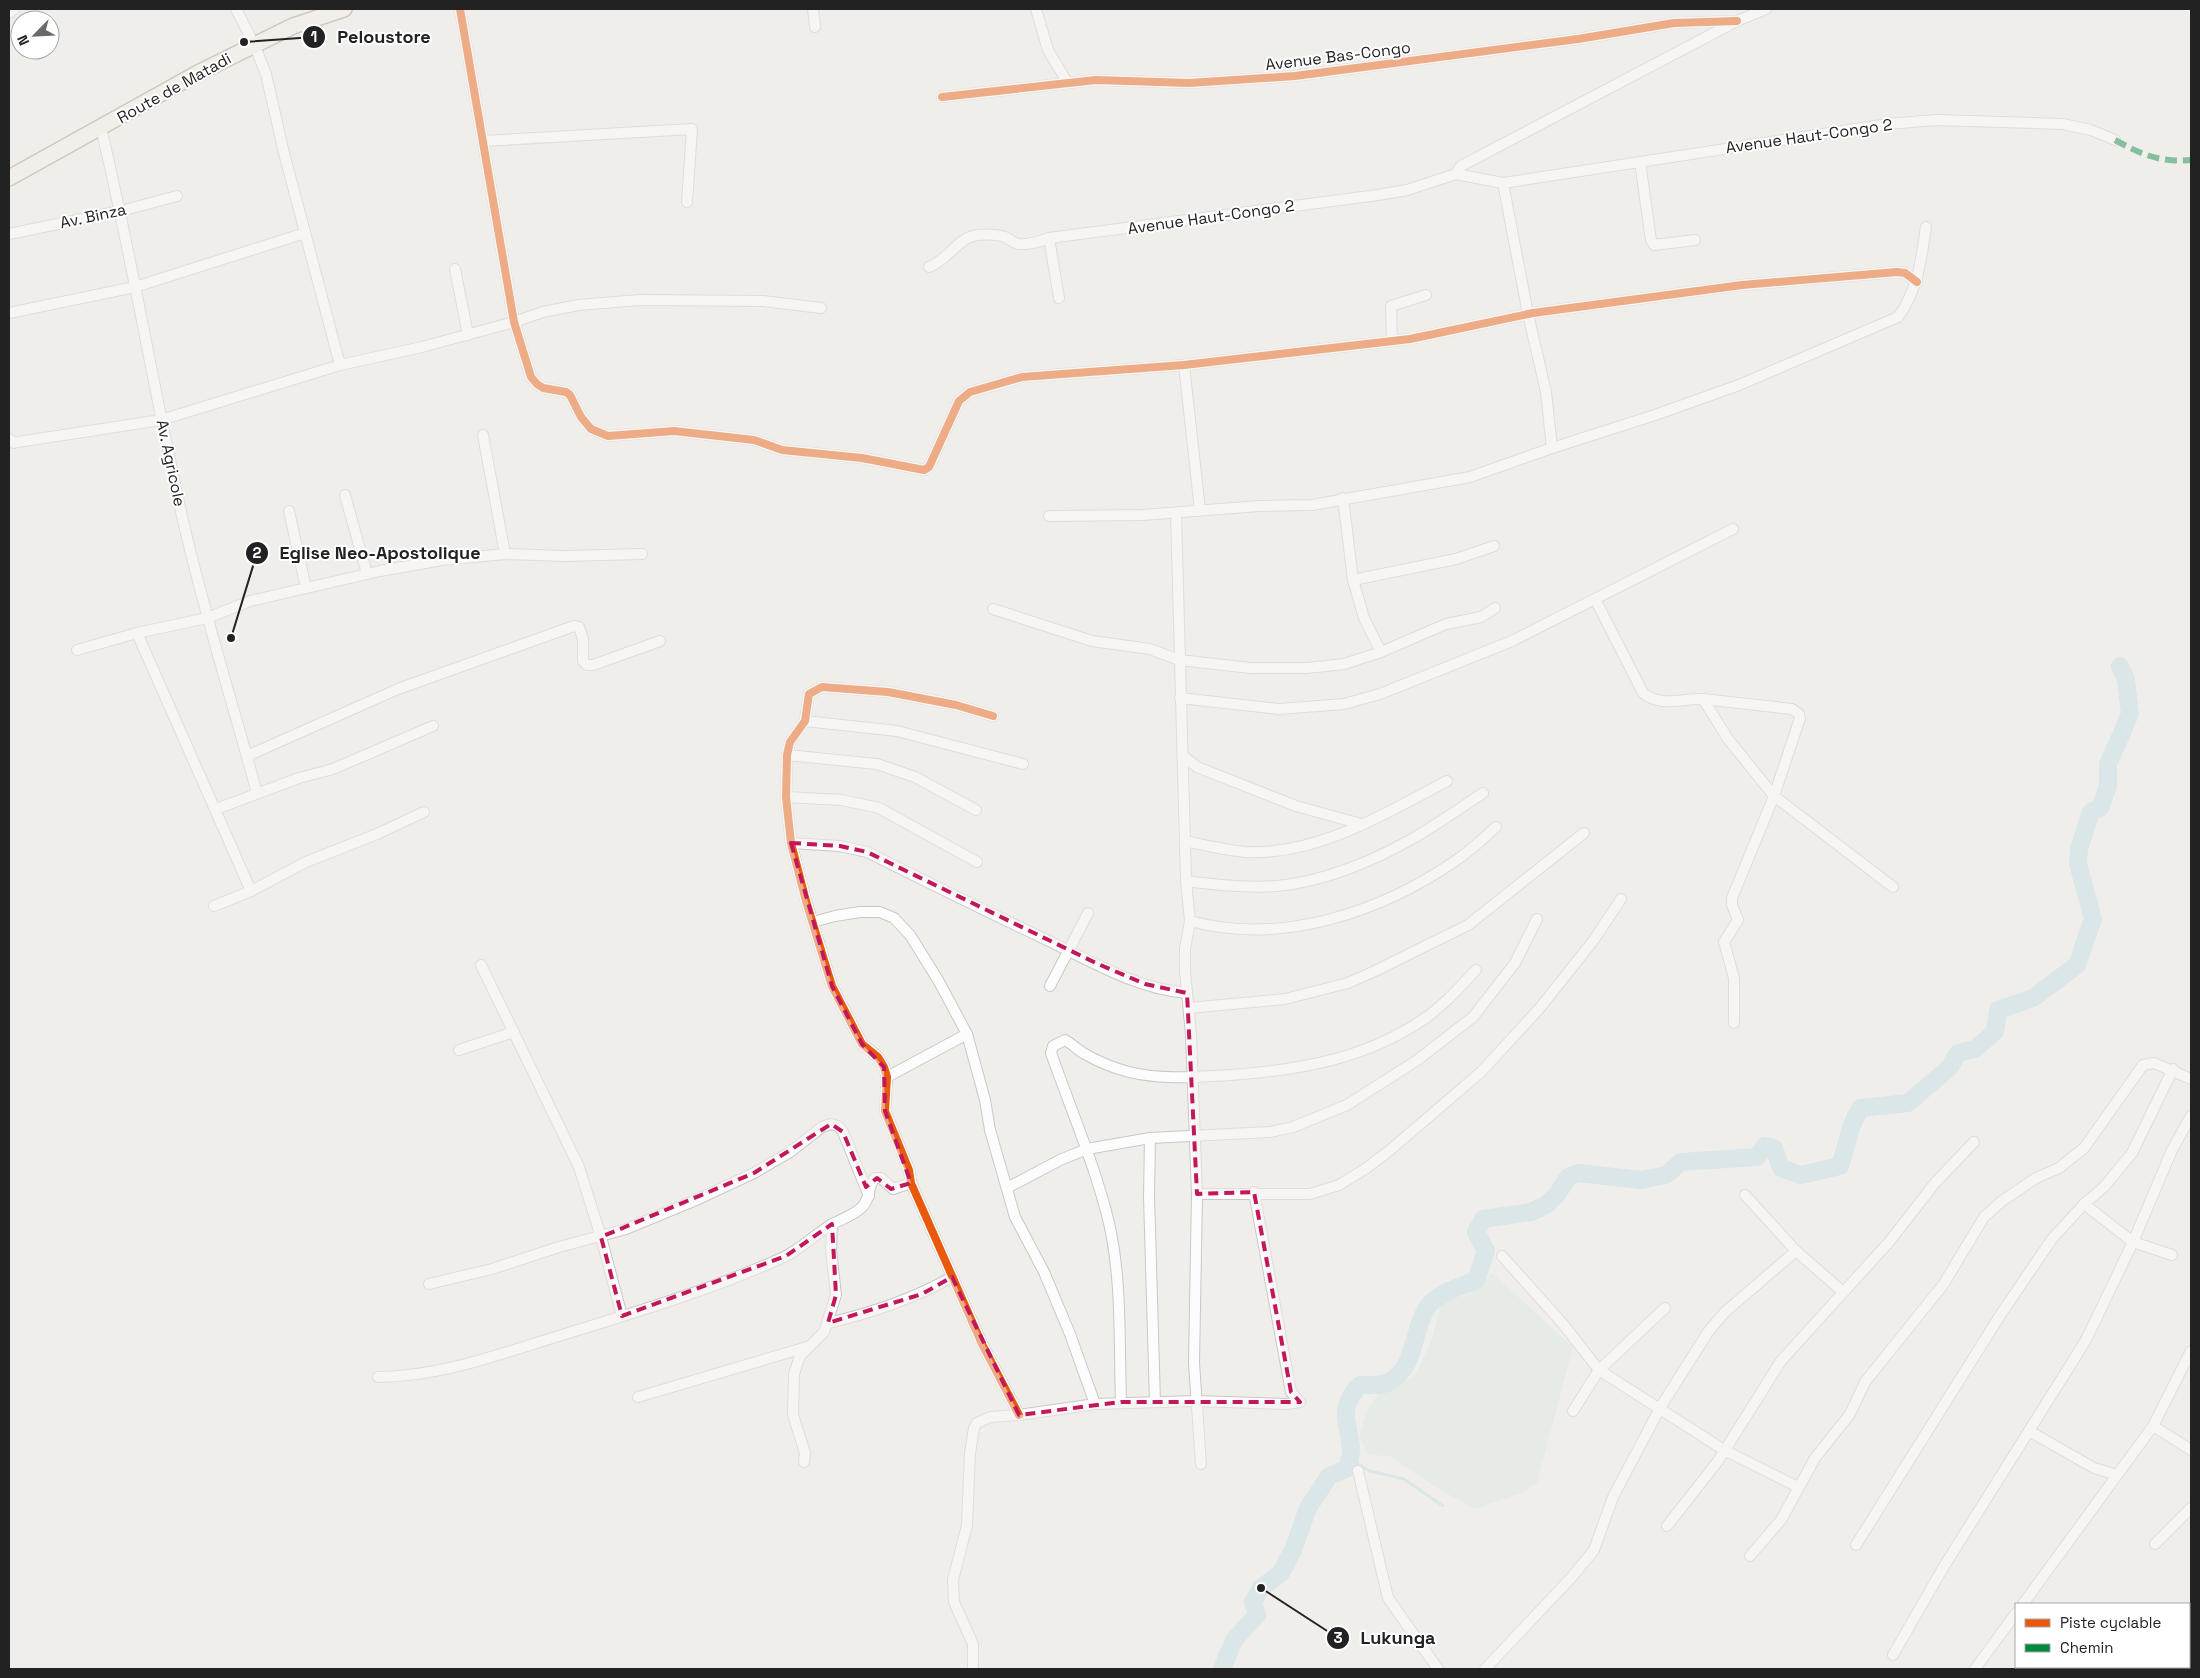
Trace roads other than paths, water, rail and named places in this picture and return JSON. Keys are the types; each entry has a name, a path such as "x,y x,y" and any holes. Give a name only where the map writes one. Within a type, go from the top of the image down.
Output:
{"main road":[{"name":"Route de Matadi","path":"9,178 254,44 293,26 344,9"}],"street":[{"path":"9,13 14,9"},
{"path":"236,9 254,44 266,74 340,365"},
{"path":"460,9 514,322 531,377 543,388 566,392 570,395 581,417 590,429 608,436 674,431 754,440 782,450 862,458 924,470 929,467 954,408 970,392 1022,377 1184,365 1392,341 1466,329 1528,314 1742,285 1830,276 1897,272 1905,273 1917,282"},
{"path":"813,9 815,27"},
{"path":"1036,9 1048,50 1067,82"},
{"path":"1456,174 1461,166 1737,21 1766,9"},
{"name":"Avenue Bas-Congo","path":"942,97 1096,80 1189,82 1295,76 1578,39 1674,24 1737,21"},
{"name":"Avenue Haut-Congo 2","path":"929,267 942,262 961,241 973,236 1004,237 1016,244 1037,243 1049,238 1378,195 1407,190 1456,174 1503,182 1888,124 1936,120 2063,124 2090,130 2115,140"},
{"name":"Av. Agricole","path":"101,128 121,211 161,420 208,618 257,793"},
{"path":"484,141 692,129 687,202"},
{"path":"1640,162 1651,240 1654,244 1660,245 1695,240"},
{"path":"1503,182 1528,314 1546,392 1552,448"},
{"name":"Av. Binza","path":"9,234 121,211 177,196"},
{"path":"1049,516 1176,513 1259,506 1294,507 1470,477 1739,385 1888,322 1898,316 1908,304 1917,282 1926,227"},
{"path":"9,313 135,287 305,233"},
{"path":"1049,238 1059,298"},
{"path":"455,269 468,335"},
{"path":"1392,341 1391,306 1426,295"},
{"path":"13,441 161,420 340,365 468,335 543,312 578,305 640,300 763,302 821,308"},
{"path":"1184,365 1200,510"},
{"path":"483,435 506,554"},
{"path":"345,495 367,574"},
{"path":"1343,498 1353,580 1364,618 1381,652"},
{"path":"289,511 306,588"},
{"path":"1176,513 1186,881 1190,921 1185,949 1193,1077 1197,1194 1194,1363 1201,1464"},
{"path":"1180,698 1279,709 1344,704 1380,694 1512,641 1732,529"},
{"path":"1353,580 1456,559 1494,546"},
{"path":"77,650 137,633 208,618 250,601 367,574 442,560 506,554 564,556 642,554"},
{"path":"1595,599 1643,693 1654,700 1663,702 1690,698 1703,699 1792,709 1799,714 1799,723 1774,796 1732,898 1732,905 1738,920 1736,926 1724,942 1734,978 1734,1023"},
{"path":"993,609 1092,641 1150,649 1179,660 1251,668 1307,668 1344,664 1381,652 1446,624 1481,616 1495,608"},
{"path":"247,756 398,689 574,626 579,627 583,639 582,661 587,665 593,665 660,641"},
{"path":"137,633 251,891"},
{"path":"993,716 956,705 888,692 822,687 809,694 805,721 790,742 787,755 786,797 791,843 832,986 862,1044 878,1058 887,1077 886,1111 909,1170 911,1183 952,1277 1019,1415"},
{"path":"1703,699 1728,739 1774,796 1893,887"},
{"path":"805,721 897,731 1023,764"},
{"path":"216,809 257,793 333,769 433,726"},
{"path":"787,755 877,764 915,777 976,810"},
{"path":"1183,756 1197,767 1296,806 1361,824"},
{"path":"1185,841 1244,852 1299,847 1361,824 1447,781"},
{"path":"1186,881 1209,885 1277,886 1320,878 1371,859 1410,840 1483,793"},
{"path":"786,797 842,800 879,808 977,862"},
{"path":"214,906 251,891 292,869 377,834 424,812"},
{"path":"1190,921 1217,929 1270,930 1328,920 1400,893 1458,859 1496,827"},
{"path":"1189,1008 1285,999 1348,983 1468,925 1584,833"},
{"path":"791,843 840,846 867,852 1068,950 1145,984 1168,991 1187,993"},
{"path":"1197,1194 1254,1192 1310,1194 1339,1185 1389,1151 1488,1065 1539,1009 1593,941 1621,899"},
{"path":"813,922 860,912 880,912 894,918 910,935 924,958 967,1034 985,1100 990,1130 1015,1217 1044,1272 1070,1334 1095,1404"},
{"path":"1050,986 1088,913"},
{"path":"1007,1188 1060,1160 1087,1149 1150,1138 1270,1132 1293,1127 1333,1112 1362,1096 1416,1061 1473,1017 1515,963 1537,918"},
{"path":"481,965 578,1167 601,1237 622,1316"},
{"path":"1122,1402 1113,1251 1109,1224 1087,1149 1051,1053 1053,1046 1065,1040 1082,1052 1111,1067 1130,1072 1193,1077 1295,1069 1331,1062 1368,1049 1424,1018 1442,1004 1476,970"},
{"path":"459,1050 514,1032"},
{"path":"887,1077 967,1034"},
{"path":"1750,1556 1781,1520 1815,1458 1850,1414 1864,1382 1943,1285 1984,1217 2002,1201 2036,1178 2059,1168 2084,1148 2143,1065 2154,1063 2173,1069 2191,1079"},
{"path":"1856,1546 2006,1306 2052,1239 2084,1204 2104,1187 2132,1153 2173,1069"},
{"path":"1893,1655 1943,1568 2086,1340 2133,1242 2172,1150 2191,1116"},
{"path":"429,1284 601,1237 694,1201 754,1173 790,1152 822,1127 831,1124 838,1126 843,1132 869,1196"},
{"path":"1150,1138 1155,1402"},
{"path":"1667,1526 1692,1496 1724,1450 1781,1361 1811,1330 1842,1291 1889,1242 1935,1183 1974,1142"},
{"path":"378,1377 406,1377 426,1373 622,1316 743,1274 786,1256 832,1224 862,1208 869,1196 875,1178 881,1178 893,1189 911,1183"},
{"path":"973,1669 973,1644 954,1602 953,1580 967,1525 974,1428 977,1423 990,1417 1122,1402 1196,1401 1288,1404 1300,1402 1291,1392 1254,1192"},
{"path":"1745,1195 1796,1251 1842,1291"},
{"path":"2084,1204 2133,1242 2172,1255"},
{"path":"804,1462 805,1453 796,1430 792,1403 794,1374 800,1356 807,1346 824,1332 836,1295 832,1224"},
{"path":"1485,1669 1571,1578 1594,1550 1613,1497 1660,1408 1708,1332 1725,1312 1796,1251"},
{"path":"1502,1256 1563,1324 1599,1370 1724,1450 1798,1487"},
{"path":"828,1323 858,1316 922,1294 952,1277"},
{"path":"1574,1411 1599,1370 1665,1308"},
{"path":"638,1397 807,1346"},
{"path":"2024,1603 2153,1426 2191,1351"},
{"path":"2153,1426 2191,1450"},
{"path":"2029,1431 2094,1468 2117,1475"},
{"path":"1358,1471 1388,1598 1438,1669"},
{"path":"2155,1544 2191,1508"},
{"path":"1975,1669 2015,1614"}],"waterway":[{"path":"1222,1669 1234,1640 1257,1615 1253,1602 1261,1588 1281,1573 1293,1550 1308,1508 1329,1476 1346,1469 1351,1447 1346,1417 1351,1396 1360,1385 1384,1384 1396,1377 1408,1360 1421,1318 1430,1303 1449,1291 1476,1280 1486,1251 1476,1232 1483,1219 1531,1212 1546,1205 1558,1193 1568,1177 1578,1173 1641,1180 1666,1175 1681,1162 1757,1157 1765,1146 1774,1148 1781,1168 1801,1175 1840,1166 1851,1128 1861,1108 1908,1103 1950,1067 1958,1053 1975,1049 1995,1032 1998,1010 2033,998 2077,965 2093,919 2078,864 2079,849 2091,812 2100,808 2108,786 2108,764 2130,714 2126,680 2120,666"},
{"path":"1351,1460 1370,1471 1404,1479 1443,1506"}],"place":[{"name":"Peloustore","path":"244,42"},
{"name":"Eglise Neo-Apostolique","path":"231,638"},
{"name":"Lukunga","path":"1261,1588"}]}
